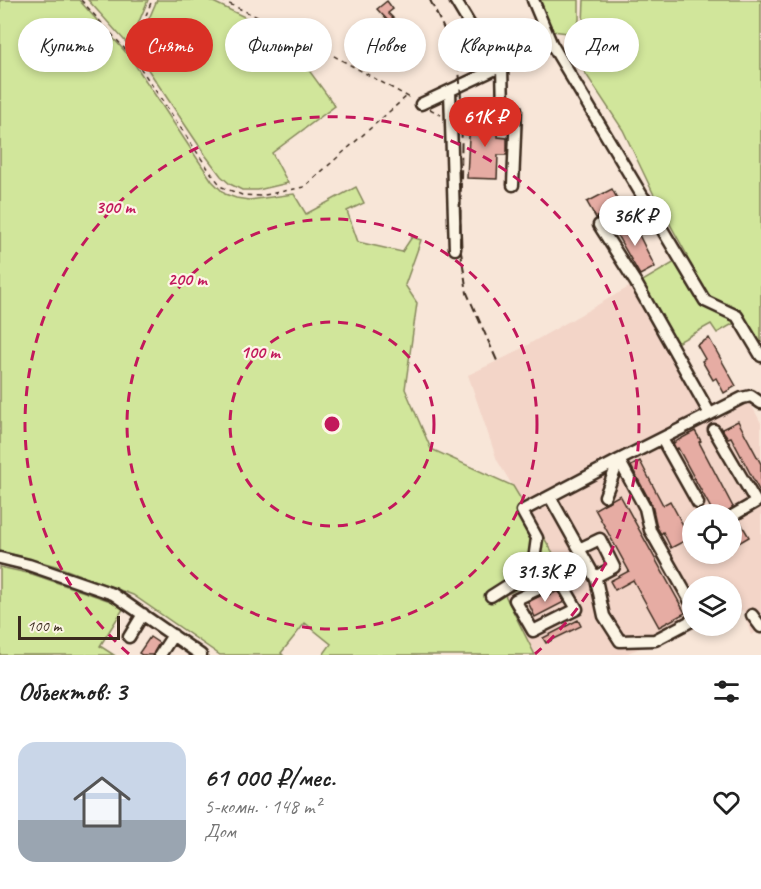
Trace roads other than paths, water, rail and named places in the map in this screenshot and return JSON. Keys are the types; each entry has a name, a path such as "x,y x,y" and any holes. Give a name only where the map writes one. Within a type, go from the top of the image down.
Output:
{"street":[{"path":"455,0 466,18"},
{"path":"532,0 540,18"},
{"path":"552,45 705,301 737,316 761,356"},
{"path":"422,104 491,72"},
{"path":"502,72 503,109"},
{"path":"450,91 455,249"},
{"path":"470,108 516,109 513,185"},
{"path":"645,199 599,225 635,282 710,414"},
{"path":"536,590 531,582 537,538 522,511 742,398 751,396 760,399"},
{"path":"714,430 758,502 742,511"},
{"path":"662,439 698,503"},
{"path":"605,496 619,460"},
{"path":"619,460 645,508 650,530 682,587"},
{"path":"550,497 595,576 604,616 620,641 655,640 682,626"},
{"path":"579,549 600,539 614,567 595,576"},
{"path":"0,558 29,565 113,594 201,655"},
{"path":"491,596 532,570"},
{"path":"559,578 577,609 533,631 515,600 536,590 559,578"},
{"path":"129,636 143,614"},
{"path":"752,615 761,627"},
{"path":"160,655 173,635"}],"railway":[{"path":"430,0 452,46 459,68 462,113 460,245 467,293 498,363"}]}
